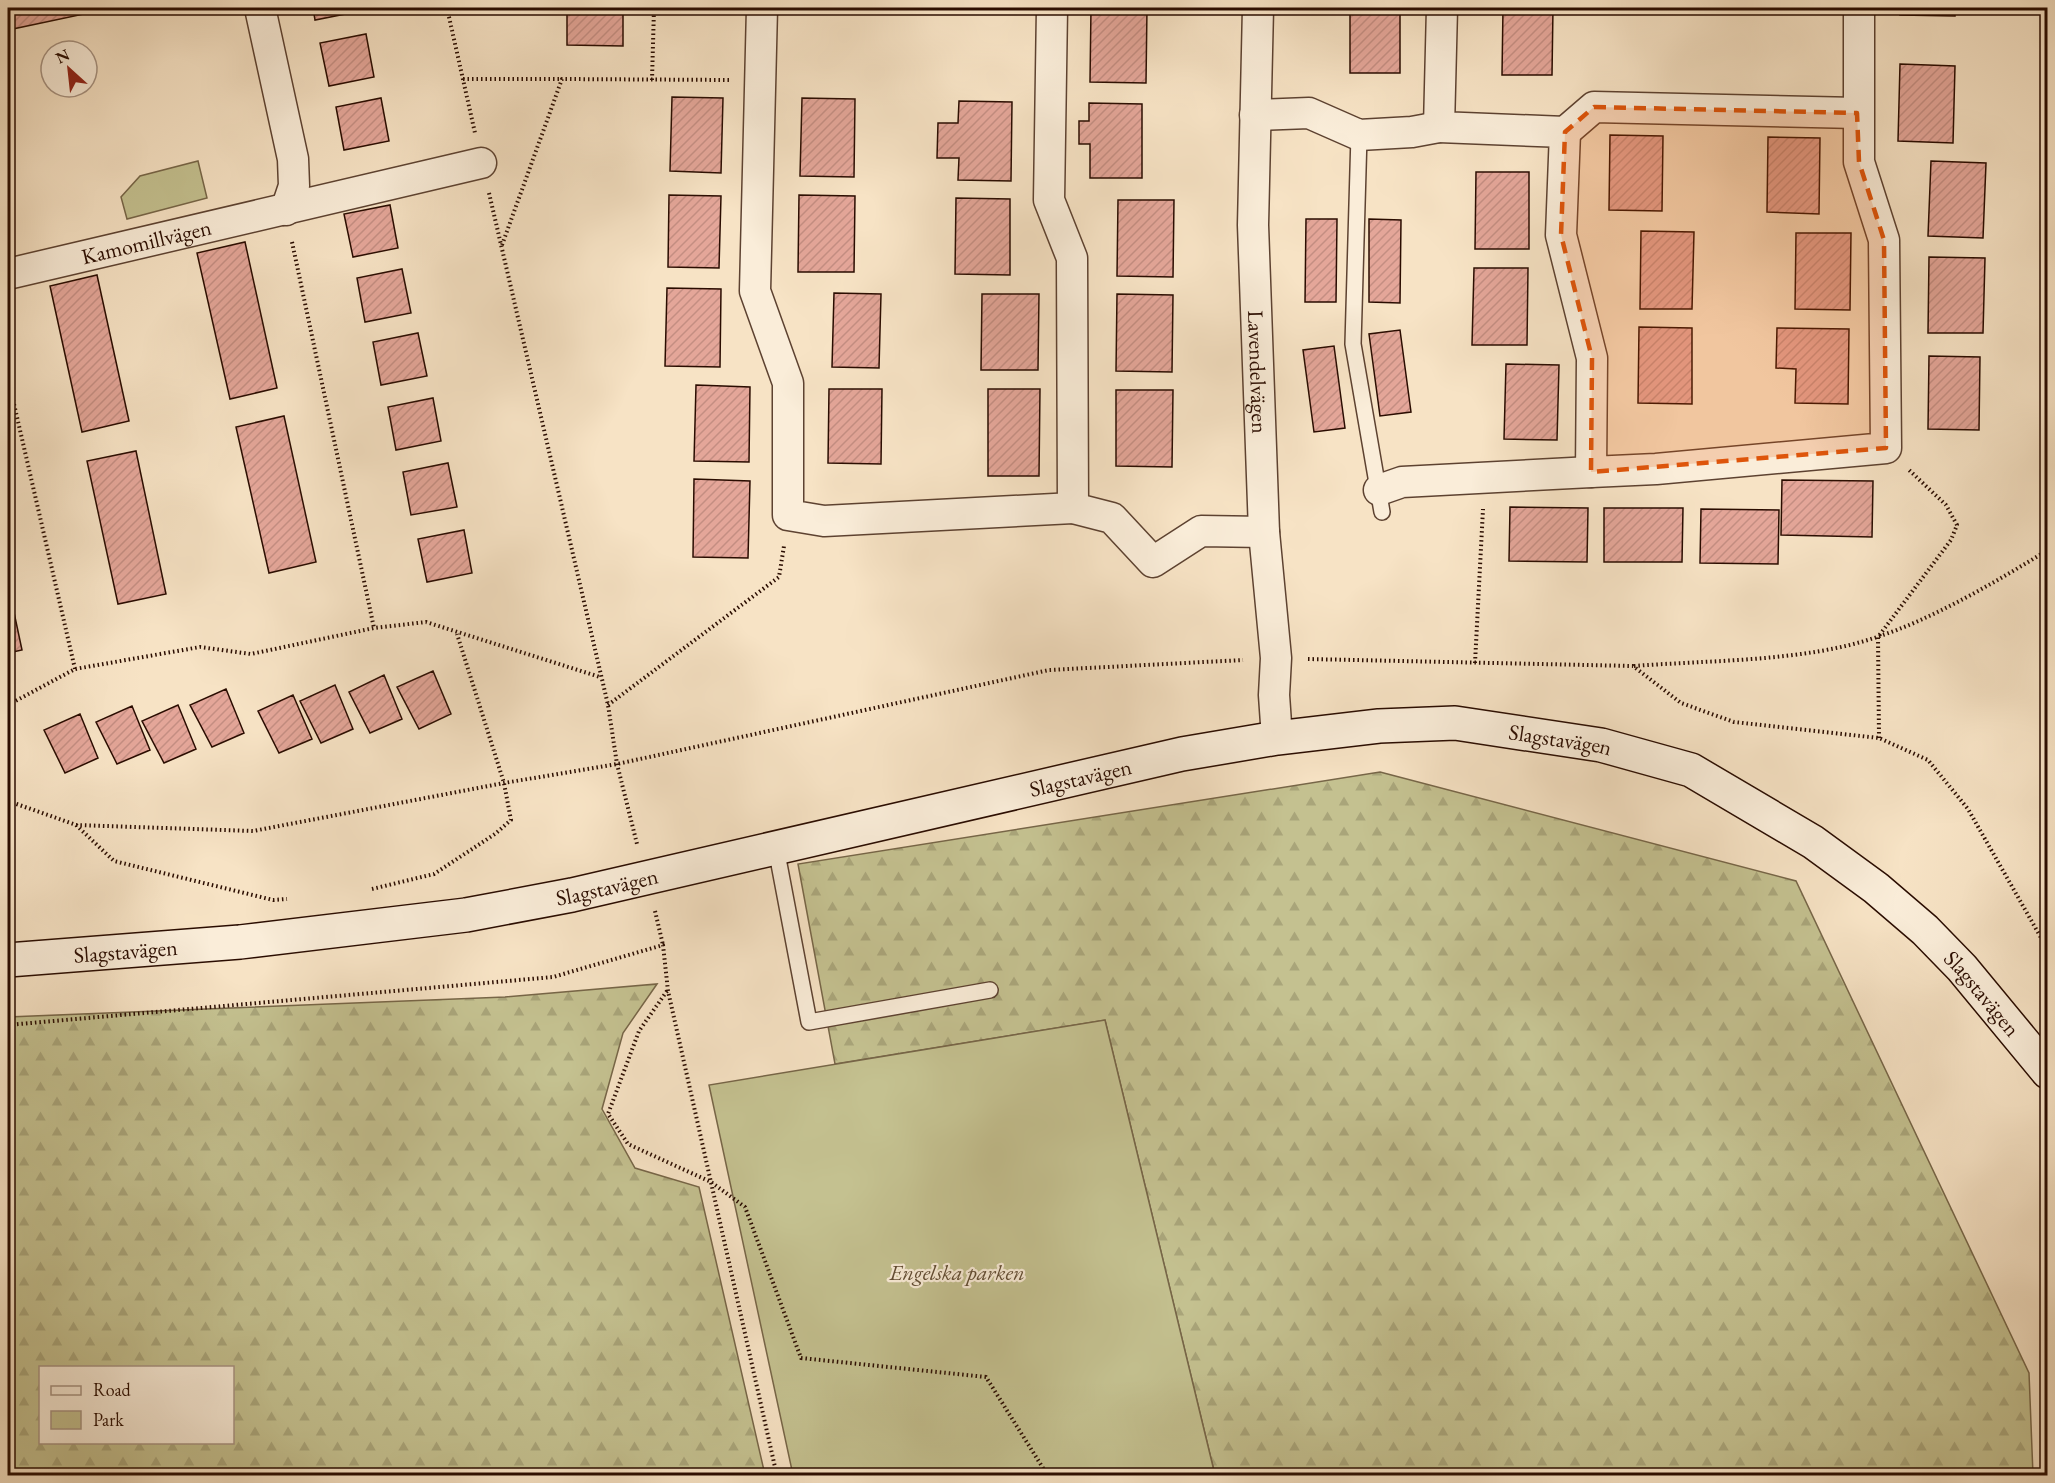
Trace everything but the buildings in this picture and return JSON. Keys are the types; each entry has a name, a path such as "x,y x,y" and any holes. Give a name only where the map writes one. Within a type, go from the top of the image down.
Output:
{"street":[{"path":"260,8 292,159 294,186 286,210"},
{"path":"762,8 755,291 788,383 788,515 824,521 1073,508 1112,518 1153,562 1201,531 1264,532"},
{"path":"1052,8 1049,200 1072,258 1073,508"},
{"name":"Lavendelvägen","path":"1258,8 1252,225 1264,532 1276,658 1274,695 1277,738"},
{"path":"1439,127 1442,8"},
{"path":"1380,501 1402,482 1656,469 1886,448 1884,240 1859,162 1857,113 1859,8"},
{"path":"1255,115 1310,113 1359,135 1412,132 1439,127 1565,132 1594,107 1857,113"},
{"path":"1565,132 1561,235 1592,358 1591,472"},
{"name":"Kamomillvägen","path":"8,274 481,163"},
{"name":"Slagstavägen","path":"8,960 240,942 466,915 572,895 1182,754 1277,738 1379,726 1455,723 1601,745 1690,770 1813,842 1876,888 1925,930 1962,968 2048,1072"}],"lane":[{"path":"1359,135 1353,344 1380,501"},
{"path":"776,848 809,1022 990,990"}],"path":[{"path":"447,8 608,705 617,764 637,844"},
{"path":"652,80 654,8"},
{"path":"463,79 760,80"},
{"path":"502,246 562,79"},
{"path":"286,210 374,628"},
{"path":"8,378 75,669"},
{"path":"1879,738 1878,637 1951,540 1957,525 1946,505 1886,448"},
{"path":"1475,663 1485,478"},
{"path":"608,705 779,577 788,515"},
{"path":"8,801 76,825 253,831 617,764 1049,670 1276,658 1633,666 1816,652 1878,637 2007,575 2048,550"},
{"path":"8,705 75,669 200,647 250,654 374,628 426,622 457,634 600,677"},
{"path":"362,892 434,874 495,834 511,820 504,783 457,634"},
{"path":"1633,666 1681,703 1734,722 1879,738 1928,760 1968,809 2048,950"},
{"path":"76,825 114,861 273,900 296,898"},
{"path":"654,907 663,945 668,991 777,1476"},
{"path":"8,1025 554,977 663,945"},
{"path":"668,991 639,1031 608,1114 628,1144 711,1182 746,1207 801,1358 987,1377 1048,1476"}],"highlighted area":[{"path":"1594,107 1857,113 1859,162 1884,240 1886,448 1591,472 1592,358 1561,235 1565,132"}],"green space":[{"path":"198,161 207,198 127,219 121,197 140,176"},
{"path":"1380,772 1796,881 2029,1373 2033,1475 1215,1475 1105,1020 835,1064 798,864"},
{"path":"657,984 623,1033 602,1109 635,1168 699,1187 765,1475 8,1475 8,1017 505,997"},
{"name":"Engelska parken","path":"1105,1020 1215,1475 793,1475 709,1085"}]}
